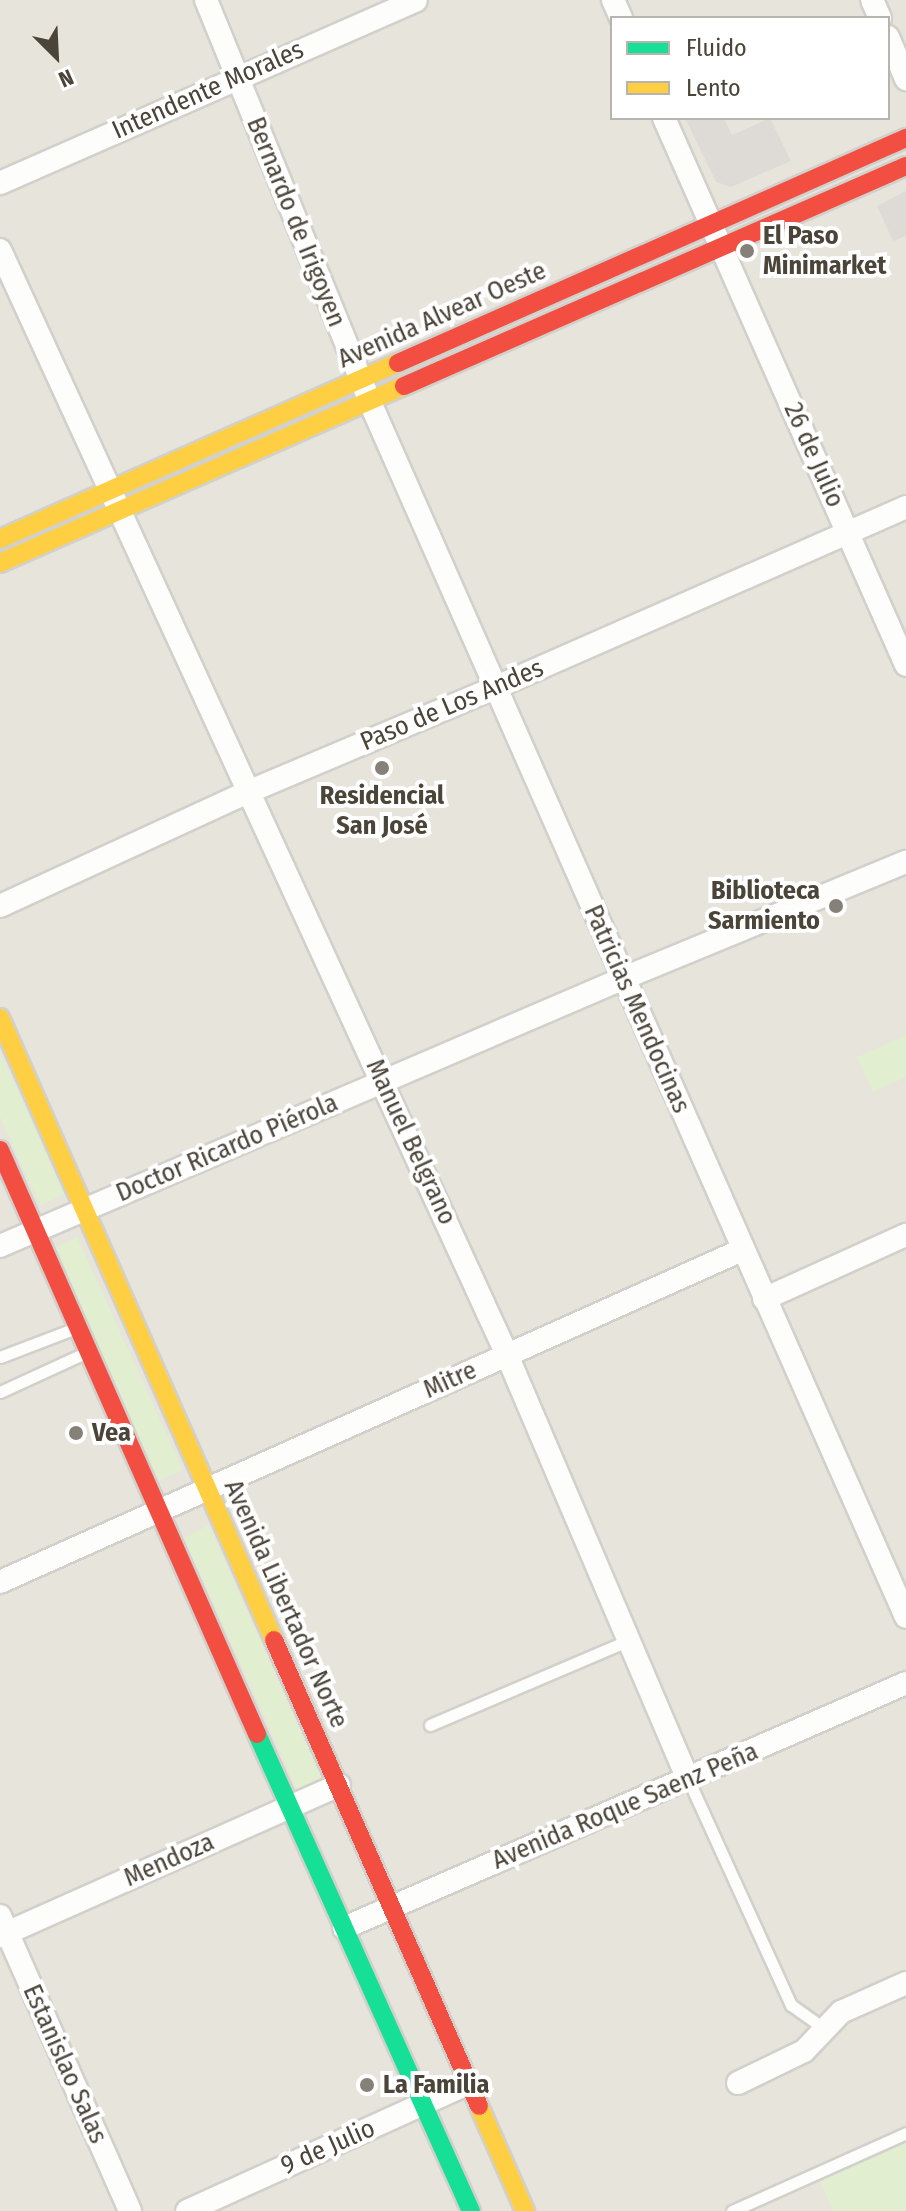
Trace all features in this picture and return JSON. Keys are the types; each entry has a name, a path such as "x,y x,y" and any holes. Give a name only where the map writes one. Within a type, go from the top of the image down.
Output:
{"main road":[{"name":"Avenida Alvear Oeste","path":"0,563 119,512 710,225 906,138"},
{"name":"Avenida Alvear Oeste","path":"0,539 109,490 365,390 906,166"},
{"name":"Avenida Libertador Norte","path":"0,1018 525,2211"},
{"path":"0,1150 156,1509 471,2211"}],"street":[{"name":"Bernardo de Irigoyen","path":"206,0 365,390"},
{"name":"Intendente Morales","path":"0,183 416,0"},
{"path":"890,42 906,79"},
{"name":"26 de Julio","path":"665,120 906,665"},
{"name":"Manuel Belgrano","path":"0,250 507,1355 688,1779"},
{"name":"Patricias Mendocinas","path":"365,390 906,1617"},
{"name":"Paso de Los Andes","path":"0,906 248,792 906,507"},
{"name":"Doctor Ricardo Piérola","path":"0,1246 624,978 906,862"},
{"path":"764,1299 906,1235"},
{"name":"Mitre","path":"0,1582 156,1509 742,1250"},
{"name":"Avenida Roque Saenz Peña","path":"344,1928 906,1683"},
{"name":"Mendoza","path":"3,1928 339,1785"},
{"name":"Estanislao Salas","path":"3,1928 130,2211"},
{"path":"738,2083 804,2051 841,2012 906,1983"},
{"name":"9 de Julio","path":"187,2211 469,2083"}],"lane":[{"path":"0,1357 77,1327"},
{"path":"0,1392 88,1352"},
{"path":"430,1725 629,1640"},
{"path":"688,1779 791,2005 825,2029"},
{"path":"732,2211 906,2133"}],"shaded area":[{"path":"0,0 906,0 906,2211 0,2211"}],"green space":[{"path":"906,1035 906,1077 873,1092 857,1057"},
{"path":"0,1052 64,1194 40,1206 0,1117"},
{"path":"77,1237 183,1470 158,1481 53,1248"},
{"path":"209,1525 322,1780 297,1790 184,1538"},
{"path":"906,2136 906,2211 833,2211 817,2175"}],"building":[{"path":"686,120 725,120 732,135 771,120 791,161 731,187 716,182"},
{"path":"906,191 906,236 893,241 877,206"}],"traffic: fast":[{"path":"257,1734 471,2211"}],"traffic: slow":[{"path":"0,539 398,363"},
{"path":"0,563 404,386"},
{"path":"0,1018 274,1640"},
{"path":"479,2106 525,2211"}],"traffic: jam":[{"path":"398,363 906,138"},
{"path":"404,386 906,166"},
{"path":"0,1150 257,1734"},
{"path":"274,1640 479,2106"}],"place":[{"name":"El Paso Minimarket","path":"747,251"},
{"name":"Residencial San José","path":"382,768"},
{"name":"Biblioteca Sarmiento","path":"836,906"},
{"name":"Vea","path":"76,1433"},
{"name":"La Familia","path":"367,2085"}]}
